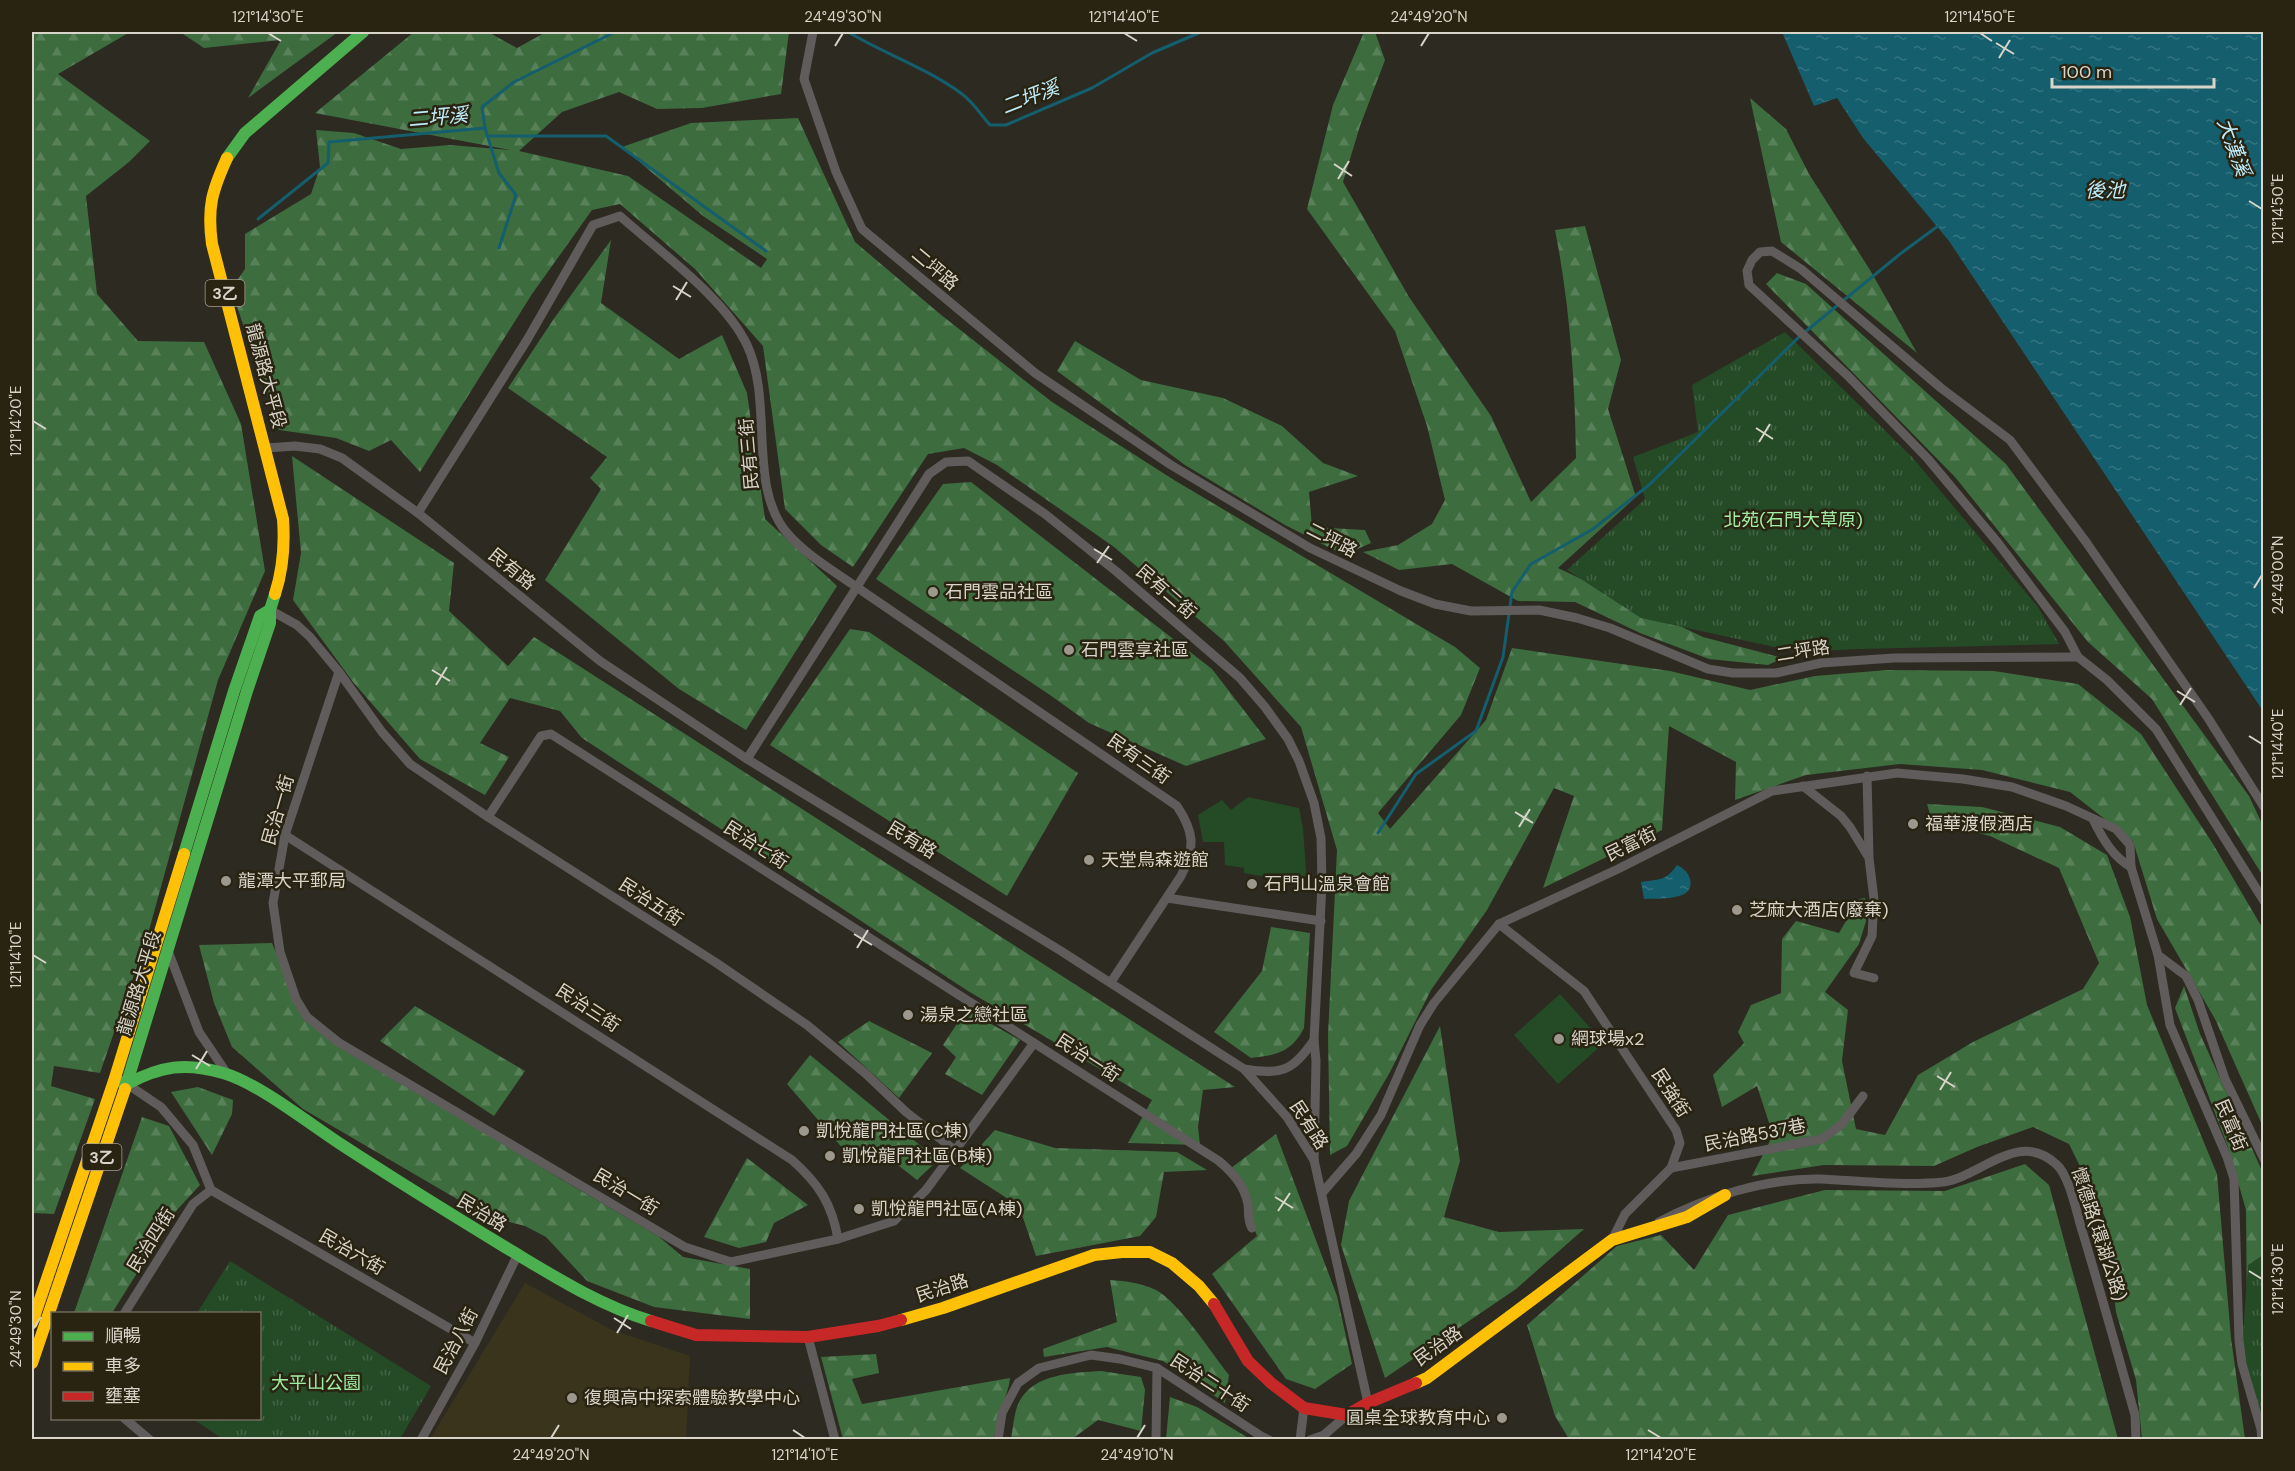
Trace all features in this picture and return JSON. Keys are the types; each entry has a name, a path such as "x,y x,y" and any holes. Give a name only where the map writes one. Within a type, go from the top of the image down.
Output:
{"main road":[{"name":"龍源路大平段","path":"32,1364 127,1084 234,691 260,616 270,610 282,571 285,541 283,519 212,244 209,220 213,190 227,158 245,134 363,32"},
{"name":"龍源路大平段","path":"32,1323 114,1081 163,946"},
{"path":"114,1081 127,1084 151,1072 175,1067 226,1072"},
{"name":"民治路","path":"226,1072 243,1080 397,1182 585,1295 631,1315 696,1335 808,1337 878,1326 932,1311 1094,1255 1150,1252 1172,1263 1199,1286 1220,1310 1248,1360 1271,1383 1304,1408 1347,1415 1368,1403 1427,1378 1612,1240"},
{"name":"懷德路(環湖公路)","path":"1612,1240 1686,1217 1725,1195"}],"street":[{"name":"二坪路","path":"813,32 804,79 836,172 862,229 1035,373 1171,465 1232,503 1337,562 1435,604 1471,611 1539,610 1577,618 1610,628 1708,669 1733,673 1776,673 1821,663 1894,658 2078,657"},
{"name":"民有三街","path":"418,513 527,340 592,225 620,216 722,306 747,345 760,387 766,487 775,517 787,533 804,550 855,586 1177,806 1189,824 1190,859 1111,982"},
{"path":"2264,807 2208,718 2086,542 2010,440 1941,388 1801,269 1772,251 1760,252 1752,260 1747,271 1749,285 1848,376 1928,459 1998,543 2066,632 2078,657 2108,680 2156,729 2264,901"},
{"name":"民有路","path":"266,448 295,446 320,449 342,458 418,513 600,661 747,759 1111,982 1244,1069 1287,1118 1314,1160 1368,1403"},
{"name":"民有二街","path":"747,759 855,586 929,474 946,462 968,461 1045,514 1118,572 1240,678 1265,707 1299,761 1314,803 1321,838 1321,921 1314,1040 1316,1060 1314,1160"},
{"path":"270,610 297,625 339,672"},
{"name":"民治五街","path":"339,672 382,732 410,764 807,1024 866,1073 906,1112 956,1151"},
{"name":"民治一街","path":"339,672 285,835 273,903 280,952 296,999 307,1017 338,1042 685,1247 731,1262 838,1239 894,1221 926,1190 1034,1043 1219,1161 1238,1178 1248,1203 1249,1222 1252,1228"},
{"name":"民治七街","path":"488,817 541,736 551,734 1034,1043"},
{"name":"民富街","path":"1322,1193 1356,1154 1381,1115 1420,1025 1434,1003 1499,924 1637,859 1772,791 1897,773 1927,774 2012,787 2066,806 2116,829 2130,845 2131,867 2158,955 2170,1024 2227,1157 2234,1179 2239,1340 2242,1364 2261,1429 2262,1440"},
{"path":"1867,776 1869,858 1874,899 1872,936 1854,973 1874,978"},
{"path":"1803,786 1841,816 1869,858"},
{"name":"民富街","path":"2093,819 2101,836 2122,862 2131,867"},
{"name":"民治三街","path":"285,835 792,1160 819,1186 835,1224 838,1239"},
{"path":"1167,898 1321,921"},
{"name":"民強街","path":"1499,924 1584,991 1676,1130 1680,1143 1671,1168 1625,1214 1612,1240"},
{"path":"163,946 199,1032 226,1072"},
{"path":"2158,955 2186,976 2198,1000 2225,1079 2264,1159"},
{"path":"1244,1069 1269,1073 1286,1069 1303,1056 1314,1040"},
{"path":"127,1084 161,1107 193,1145 211,1190"},
{"name":"民治路537巷","path":"1671,1168 1822,1139 1842,1124 1863,1096"},
{"name":"懷德路(環湖公路)","path":"1725,1195 1745,1188 1818,1179 1941,1182 1953,1180 1991,1161 2021,1151 2044,1155 2059,1166 2074,1204 2135,1415 2136,1440"},
{"name":"民治四街","path":"125,1312 193,1204 211,1190"},
{"name":"民治六街","path":"211,1190 475,1343"},
{"name":"民治八街","path":"421,1440 475,1343 517,1256"},
{"path":"808,1337 835,1440"},
{"name":"民治二十街","path":"998,1440 1002,1413 1018,1383 1039,1368 1091,1355 1157,1368 1269,1440"},
{"path":"1156,1440 1157,1368"},
{"path":"1300,1440 1304,1408"},
{"path":"1310,1440 1324,1435 1347,1415"},
{"path":"125,1420 150,1440"}],"shaded area":[{"name":"復興高中探索體驗教學中心","path":"525,1283 612,1330 690,1356 686,1439 430,1439"}],"green space":[{"path":"32,32 130,32 58,74 150,141 129,162 86,196 97,294 138,341 204,342 241,424 265,571 218,680 148,934 100,1073 54,1066 51,1086 95,1099 54,1214 32,1213"},
{"path":"180,32 338,32 248,98 281,40 204,48"},
{"path":"414,32 488,32 517,48 546,32 789,32 781,94 702,108 657,109 619,92 562,112 519,151 628,176 761,268 767,259 703,216 622,147 691,123 798,118 855,242 940,314 1052,402 1174,480 1455,647 1480,668 1461,715 1378,813 1390,829 1486,720 1512,648 1670,671 1750,690 1815,676 1887,670 1994,671 2078,684 2141,734 2213,844 2263,929 2263,1127 2215,1019 2157,919 2133,841 2070,792 1982,770 1900,764 1806,775 1735,800 1736,762 1669,726 1662,830 1543,888 1574,796 1554,788 1487,910 1431,990 1390,1072 1347,1146 1330,1155 1328,1035 1337,850 1301,727 1224,641 1114,547 997,465 964,448 928,454 853,567 821,545 785,509 763,346 695,269 620,204 592,210 532,294 420,472 391,440 369,451 336,438 279,430 231,289 245,269 245,234 311,194 320,167 316,130 354,133 401,149 450,145 510,150 315,113"},
{"path":"1364,32 1375,32 1385,60 1360,126 1343,182 1409,297 1491,416 1531,502 1576,458 1571,344 1555,230 1585,226 1621,360 1608,409 1636,497 1558,568 1703,637 1783,658 1768,665 1709,659 1640,633 1575,602 1518,601 1452,564 1399,570 1363,552 1398,545 1432,524 1445,500 1427,426 1395,331 1307,209 1333,105"},
{"path":"1750,98 1786,129 1809,174 1870,270 1917,353 1781,242"},
{"path":"611,240 601,303 679,359 722,335 747,393 765,519 837,586 746,730 679,689 545,580 601,489 590,478 607,457 508,388 553,320"},
{"path":"1777,273 1806,284 2006,464 2249,796 2263,826 2263,876 2152,699 2088,642 1955,477 1766,284"},
{"name":"北苑(石門大草原)","path":"1785,332 1912,457 2038,607 2059,644 1797,652 1641,618 1567,570 1645,499 1633,457 1698,432 1692,385"},
{"path":"1075,341 1141,380 1223,398 1282,426 1323,463 1358,476 1309,492 1312,527 1365,530 1371,543 1344,555 1285,525 1185,465 1057,371"},
{"path":"292,456 454,563 449,611 508,666 534,637 1235,1087 1203,1090 1198,1127 1200,1145 1128,1143 1152,1100 968,991 582,738 560,711 510,698 480,743 509,757 485,795 420,759 353,682 293,600 301,553"},
{"path":"971,482 1212,669 1266,739 1186,766 1089,723 876,579 943,484"},
{"path":"850,629 869,632 1078,773 1007,896 770,745"},
{"path":"1248,797 1299,808 1303,828 1307,884 1244,873 1244,868 1225,865 1224,842 1203,842 1198,815 1222,800 1231,810"},
{"path":"1927,804 1982,807 2060,827 2107,855 2130,917 2147,1005 2217,1174 2231,1338 2245,1439 2142,1439 2136,1380 2116,1312 2105,1217 2069,1144 2033,1127 1977,1147 1934,1166 1824,1165 1752,1176 1773,1135 1757,1086 1722,1107 1713,1075 1744,1043 1738,1032 1751,1005 1781,993 1782,939 1796,921 1839,933 1859,899 1865,898 1866,921 1859,944 1825,992 1848,1010 1842,1061 1856,1129 1885,1135 1918,1075 1973,1042 2083,989 2099,963 2059,868 1990,836 1932,821"},
{"path":"1271,927 1310,933 1304,1028 1288,1048 1268,1056 1251,1058 1214,1032 1262,971"},
{"path":"272,943 300,1011 408,1085 658,1236 683,1257 750,1269 750,1319 654,1307 587,1281 546,1237 525,1226 486,1216 303,1109 232,1047 214,1003 199,945"},
{"path":"2184,986 2200,1034 2263,1173 2263,1392 2247,1314 2246,1210 2228,1147 2175,1008"},
{"name":"網球場x2","path":"1560,994 1604,1043 1558,1084 1514,1035"},
{"path":"415,1006 525,1071 494,1116 380,1041"},
{"path":"966,1010 1020,1040 982,1095 945,1074 956,1057 943,1045"},
{"path":"869,1021 932,1053 899,1098 838,1042"},
{"path":"1440,1026 1460,1161 1444,1217 1499,1232 1584,1229 1516,1289 1385,1378 1341,1245 1349,1201"},
{"path":"810,1055 938,1160 917,1180 872,1145 851,1158 787,1084"},
{"path":"198,1087 233,1100 232,1114 212,1155 171,1092"},
{"path":"142,1117 169,1126 200,1185 176,1211 113,1312 74,1312"},
{"path":"995,1130 1055,1148 1177,1152 1207,1170 1164,1172 1156,1217 1140,1236 1036,1256 1019,1206 960,1168"},
{"path":"1276,1134 1337,1296 1352,1364 1315,1389 1286,1379 1212,1274 1257,1236 1231,1168"},
{"path":"747,1158 808,1205 774,1223 766,1242 739,1248 704,1237"},
{"path":"2025,1164 2049,1185 2118,1439 1569,1439 1555,1416 1527,1325 1617,1246 1661,1235 1694,1270 1728,1215 1825,1190 1945,1191"},
{"path":"2263,1255 2263,1434 2242,1349 2248,1265"},
{"name":"大平山公園","path":"230,1261 431,1386 400,1439 223,1439 194,1420 261,1420 261,1312 198,1312"},
{"path":"1110,1280 1133,1283 1156,1290 1175,1305 1229,1375 1225,1403 1163,1361 1107,1347 1044,1357 1043,1349 1117,1322"},
{"path":"876,1354 879,1373 852,1379 862,1404 1010,1378 993,1439 843,1439 821,1357"},
{"path":"1101,1371 1141,1377 1145,1390 1141,1431 1098,1420 1072,1439 1011,1439 1019,1402 1034,1385 1055,1376"},
{"path":"1170,1397 1197,1407 1250,1439 1166,1439"}],"water":[{"name":"後池","path":"1782,32 2263,32 2263,711 1949,241 1863,138 1837,98 1814,106"},
{"path":"1677,865 1685,870 1690,879 1687,892 1674,897 1644,899 1641,882 1666,877"}],"waterway":[{"name":"二坪溪","path":"258,219 328,163 329,142 485,128 482,107 514,82 615,32"},
{"name":"二坪溪","path":"848,32 949,85 970,101 990,125 1006,125 1092,88 1152,53 1201,32"},
{"path":"485,128 499,173 516,195 499,248"},
{"path":"488,136 606,136 766,251"},
{"path":"1805,332 1938,226"},
{"path":"1378,833 1416,774 1476,731 1503,657 1512,592 1531,564 1593,529 1649,485 1800,336"}],"traffic: fast":[{"path":"227,158 245,133 363,32"},
{"path":"125,1089 270,623 270,610 275,594"},
{"path":"184,854 234,691 260,616 270,610"},
{"path":"121,1082 127,1084 151,1073 185,1067 209,1070 237,1078 267,1094 401,1183 558,1278 612,1307 651,1321"}],"traffic: slow":[{"path":"227,158 212,200 210,220 212,244 283,519 283,557 275,594"},
{"path":"32,1323 114,1081 184,854"},
{"path":"32,1363 125,1089"},
{"path":"1416,1383 1427,1378 1612,1240 1687,1217 1725,1195"},
{"path":"901,1320 943,1308 1094,1255 1122,1252 1150,1252 1172,1263 1199,1286 1214,1304"}],"traffic: jam":[{"path":"1214,1304 1248,1361 1271,1383 1304,1408 1347,1415 1368,1403 1416,1383"},
{"path":"651,1321 696,1335 808,1337 901,1320"}],"place":[{"name":"石門雲品社區","path":"933,592"},
{"name":"石門雲享社區","path":"1069,650"},
{"name":"福華渡假酒店","path":"1913,824"},
{"name":"天堂鳥森遊館","path":"1089,860"},
{"name":"龍潭大平郵局","path":"226,881"},
{"name":"石門山溫泉會館","path":"1252,884"},
{"name":"芝麻大酒店(廢棄)","path":"1737,910"},
{"name":"湯泉之戀社區","path":"908,1015"},
{"name":"網球場x2","path":"1559,1039"},
{"name":"凱悅龍門社區(C棟)","path":"804,1131"},
{"name":"凱悅龍門社區(B棟)","path":"830,1156"},
{"name":"凱悅龍門社區(A棟)","path":"859,1209"},
{"name":"復興高中探索體驗教學中心","path":"572,1398"},
{"name":"圓桌全球教育中心","path":"1502,1418"}],"water label":[{"name":"大漢溪","path":"2234,147"}]}
